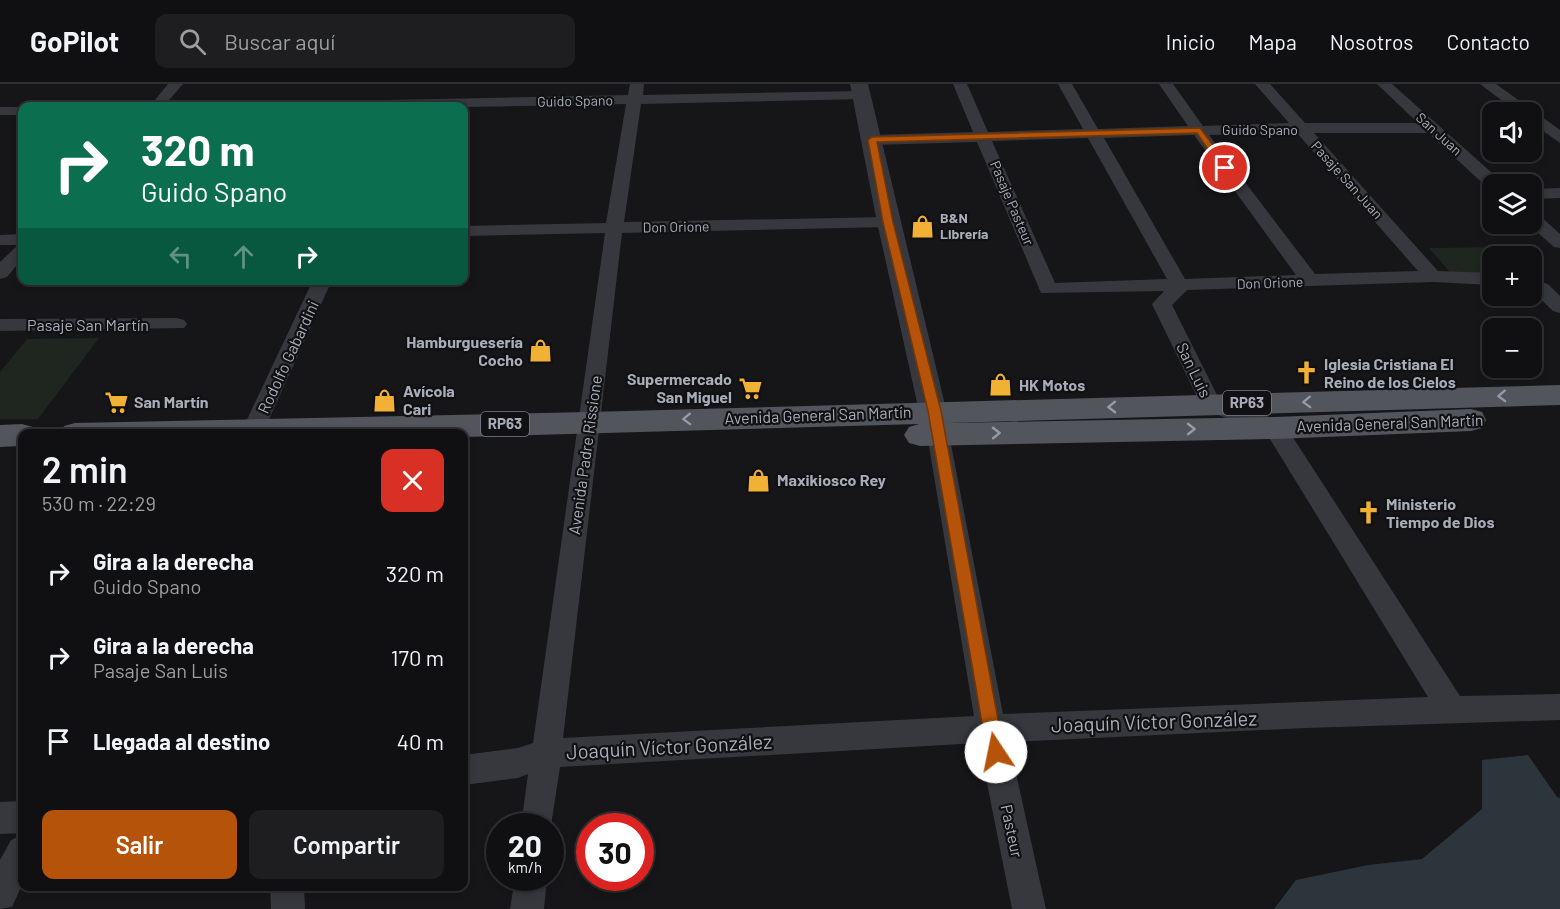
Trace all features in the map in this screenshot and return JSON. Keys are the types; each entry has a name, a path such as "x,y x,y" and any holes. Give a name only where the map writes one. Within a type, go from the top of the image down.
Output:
{"main road":[{"name":"Avenida General San Martín","path":"936,423 1212,404 1560,395"},
{"name":"Avenida General San Martín","path":"468,432 588,432 936,423 1275,428 1560,416"},
{"name":"Avenida General San Martín","path":"468,445 588,432"},
{"path":"0,436 18,435"},
{"path":"0,457 18,456"}],"street":[{"path":"160,102 176,84"},
{"path":"411,102 421,84"},
{"name":"Pasaje Pasteur","path":"960,84 1047,289"},
{"path":"1065,84 1180,286"},
{"path":"1166,84 1238,187 1310,281"},
{"name":"Pasaje San Juan","path":"1262,84 1433,276"},
{"name":"San Juan","path":"1384,84 1483,174"},
{"path":"1487,84 1512,102"},
{"name":"Guido Spano","path":"468,102 636,92 860,90"},
{"name":"Pasteur","path":"860,90 888,222 936,423 991,729 1029,909"},
{"name":"Avenida Padre Rissione","path":"538,813 614,229 636,92"},
{"path":"0,111 18,111"},
{"path":"1542,120 1560,124"},
{"path":"1542,124 1560,138"},
{"name":"Guido Spano","path":"872,140 1200,131 1432,128"},
{"path":"1542,193 1560,192"},
{"name":"Don Orione","path":"468,231 888,222"},
{"path":"1542,227 1560,243"},
{"path":"0,240 18,239"},
{"path":"0,273 18,253"},
{"name":"Don Orione","path":"1047,289 1433,276 1482,278"},
{"name":"Rodolfo Gabardini","path":"256,429 321,285"},
{"name":"San Luis","path":"1180,286 1162,304 1212,404 1275,428"},
{"path":"1542,290 1560,307"},
{"name":"Pasaje San Martín","path":"0,325 177,324"},
{"path":"1275,428 1452,709"},
{"name":"Joaquín Víctor González","path":"468,769 518,763 545,753 991,729 1452,709 1560,707"},
{"path":"0,818 18,817"},
{"path":"0,895 18,859"},
{"path":"287,891 288,909"},
{"path":"527,909 529,891"}],"shaded area":[{"path":"1482,247 1482,276 1454,277 1429,248"},
{"path":"99,338 38,419 0,419 0,372 27,339"},
{"path":"1528,755 1557,797 1560,798 1560,909 1274,909 1296,880 1368,865 1422,859 1482,809 1482,760"}],"place":[{"name":"B&N Librería","path":"922,226"},
{"name":"Hamburguesería Cocho","path":"541,351"},
{"name":"Iglesia Cristiana El Reino de los Cielos","path":"1306,373"},
{"name":"HK Motos","path":"1001,385"},
{"name":"Supermercado San Miguel","path":"750,388"},
{"name":"Avícola Cari","path":"385,400"},
{"name":"San Martín","path":"116,402"},
{"name":"Maxikiosco Rey","path":"759,480"},
{"name":"Ministerio Tiempo de Dios","path":"1368,513"}],"route":[{"path":"996,752 934,411 888,222 872,140 1200,131 1225,168"}]}
